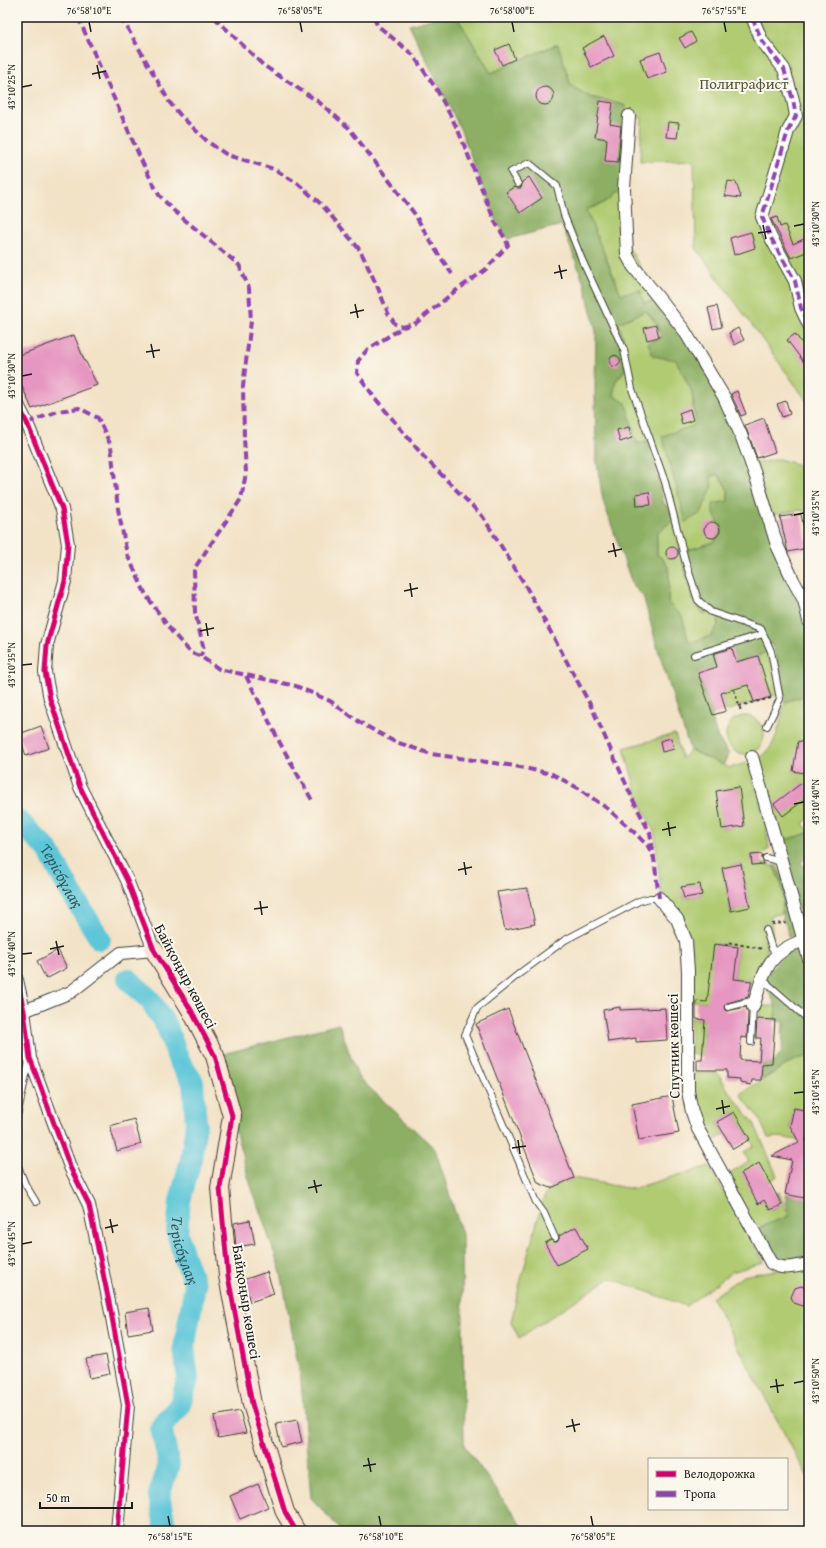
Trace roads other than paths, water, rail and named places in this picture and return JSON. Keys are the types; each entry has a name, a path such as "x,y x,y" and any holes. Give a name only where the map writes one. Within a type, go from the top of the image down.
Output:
{"street":[{"path":"752,17 762,41 784,69 794,100 796,116 788,132 762,216 771,238 795,281 801,308 809,325"},
{"path":"628,116 624,188 627,255 633,266 684,330 724,397 757,480 777,545 804,600 809,621"},
{"name":"Байқоңыр көшесі","path":"17,403 27,423 62,509 68,544 65,581 47,644 45,672 50,699 80,787 127,880 154,950 191,1010 215,1056 232,1116 220,1188 228,1276 252,1404 285,1512 296,1531"},
{"path":"752,757 799,922 806,935 809,959"},
{"name":"Спутник көшесі","path":"659,898 677,919 686,941 688,971 688,1091 692,1112 698,1129 771,1263 777,1267 784,1268 809,1264"},
{"path":"754,1003 764,971 775,952 794,944 806,935"},
{"path":"24,1010 71,992 121,953 154,950"},
{"path":"17,980 24,1010 22,1034 70,1167 89,1205 128,1405 117,1531"}],"lane":[{"path":"518,184 511,172 529,164 557,186 564,215 582,260 624,350 632,389 665,482 685,560 698,600 711,612 761,629 771,651 780,695 780,699 767,726"},
{"path":"694,655 763,634"},
{"path":"766,858 782,862"},
{"path":"555,1238 544,1214 536,1202 465,1034 478,1008 520,973 565,940 639,901 650,898 659,898"},
{"path":"766,930 775,952"},
{"path":"762,979 809,1020"},
{"path":"728,1007 754,1003 751,1042"},
{"path":"17,1116 30,1058"},
{"path":"17,1164 25,1184 36,1202"}],"waterway":[{"name":"Терісбұлақ","path":"17,819 48,850 70,891 100,939"},
{"name":"Терісбұлақ","path":"128,979 150,1000 167,1027 179,1061 193,1082 196,1123 191,1159 180,1201 177,1232 184,1257 195,1285 184,1348 188,1379 179,1407 161,1427 169,1465 159,1495 166,1531"}],"park label":[{"name":"Полиграфист","path":"744,83"}]}
